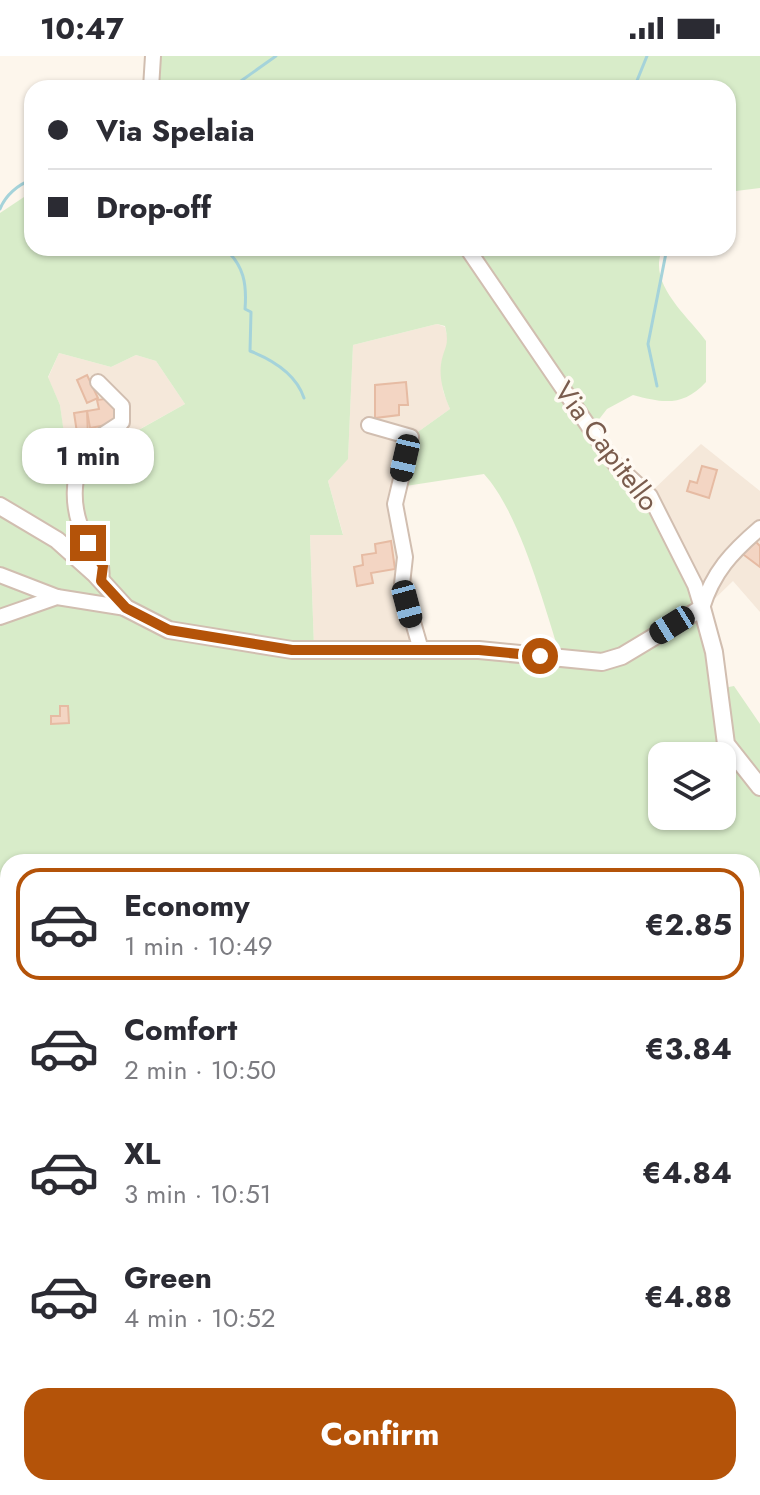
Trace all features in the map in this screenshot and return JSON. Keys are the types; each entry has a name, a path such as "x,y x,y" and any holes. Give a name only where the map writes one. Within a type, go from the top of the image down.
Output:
{"street":[{"path":"152,80 153,56"},
{"name":"Via Capitello","path":"472,256 607,453 650,496 695,585 702,608"},
{"path":"98,382 122,406 122,422 91,445 79,469 72,499 76,519 103,566 101,581"},
{"path":"369,425 411,437 395,504 405,557 402,584 421,650"},
{"path":"0,506 57,540 126,608"},
{"path":"760,528 733,551 711,580 702,608 714,652 726,744 760,787"},
{"path":"0,575 57,597 126,608 169,630 292,650 479,650 602,662 622,656 702,608"},
{"path":"0,617 57,597"}],"shaded area":[{"path":"437,324 445,327 449,344 441,364 443,391 450,409 415,434 399,487 422,645 314,647 310,535 343,534 328,481 348,458 353,345"},
{"path":"59,353 111,367 136,355 156,361 185,404 68,469 60,405 48,378"},
{"path":"701,444 760,491 760,612 733,581 703,610 648,495"}],"green space":[{"path":"157,56 760,56 760,188 736,191 736,80 157,80"},
{"path":"24,197 24,256 661,256 660,274 664,286 706,341 706,382 689,396 672,401 633,395 607,409 593,427 648,495 703,610 719,689 734,686 760,724 760,854 0,854 0,213","holes":["437,324 445,326 447,343 441,375 450,409 415,434 399,487 484,474 497,491 520,536 561,658 314,647 310,535 343,535 328,481 348,459 353,345","59,353 111,367 136,355 156,361 185,404 69,469 60,405 48,377"]}],"building":[{"path":"87,375 98,398 87,403 77,380"},
{"path":"406,382 408,405 399,405 399,415 375,418 375,385"},
{"path":"113,398 117,423 90,428 87,411 99,409 97,400"},
{"path":"87,411 88,437 78,439 74,413"},
{"path":"702,466 717,470 709,498 687,491 690,481 697,483"},
{"path":"754,540 760,546 760,567 740,552"},
{"path":"391,541 395,569 371,573 373,583 357,586 354,567 363,565 362,555 376,553 375,544"},
{"path":"60,706 68,706 69,723 51,724 51,716 60,716"}],"waterway":[{"path":"242,80 276,56"},
{"path":"637,80 647,56"},
{"path":"0,209 13,191 24,183"},
{"path":"232,256 243,276 245,309 251,312 250,351 283,369 304,398"},
{"path":"657,386 648,344 665,256"}],"route":[{"path":"88,543 103,566 101,581 126,608 169,630 292,650 479,650 540,656"}]}
